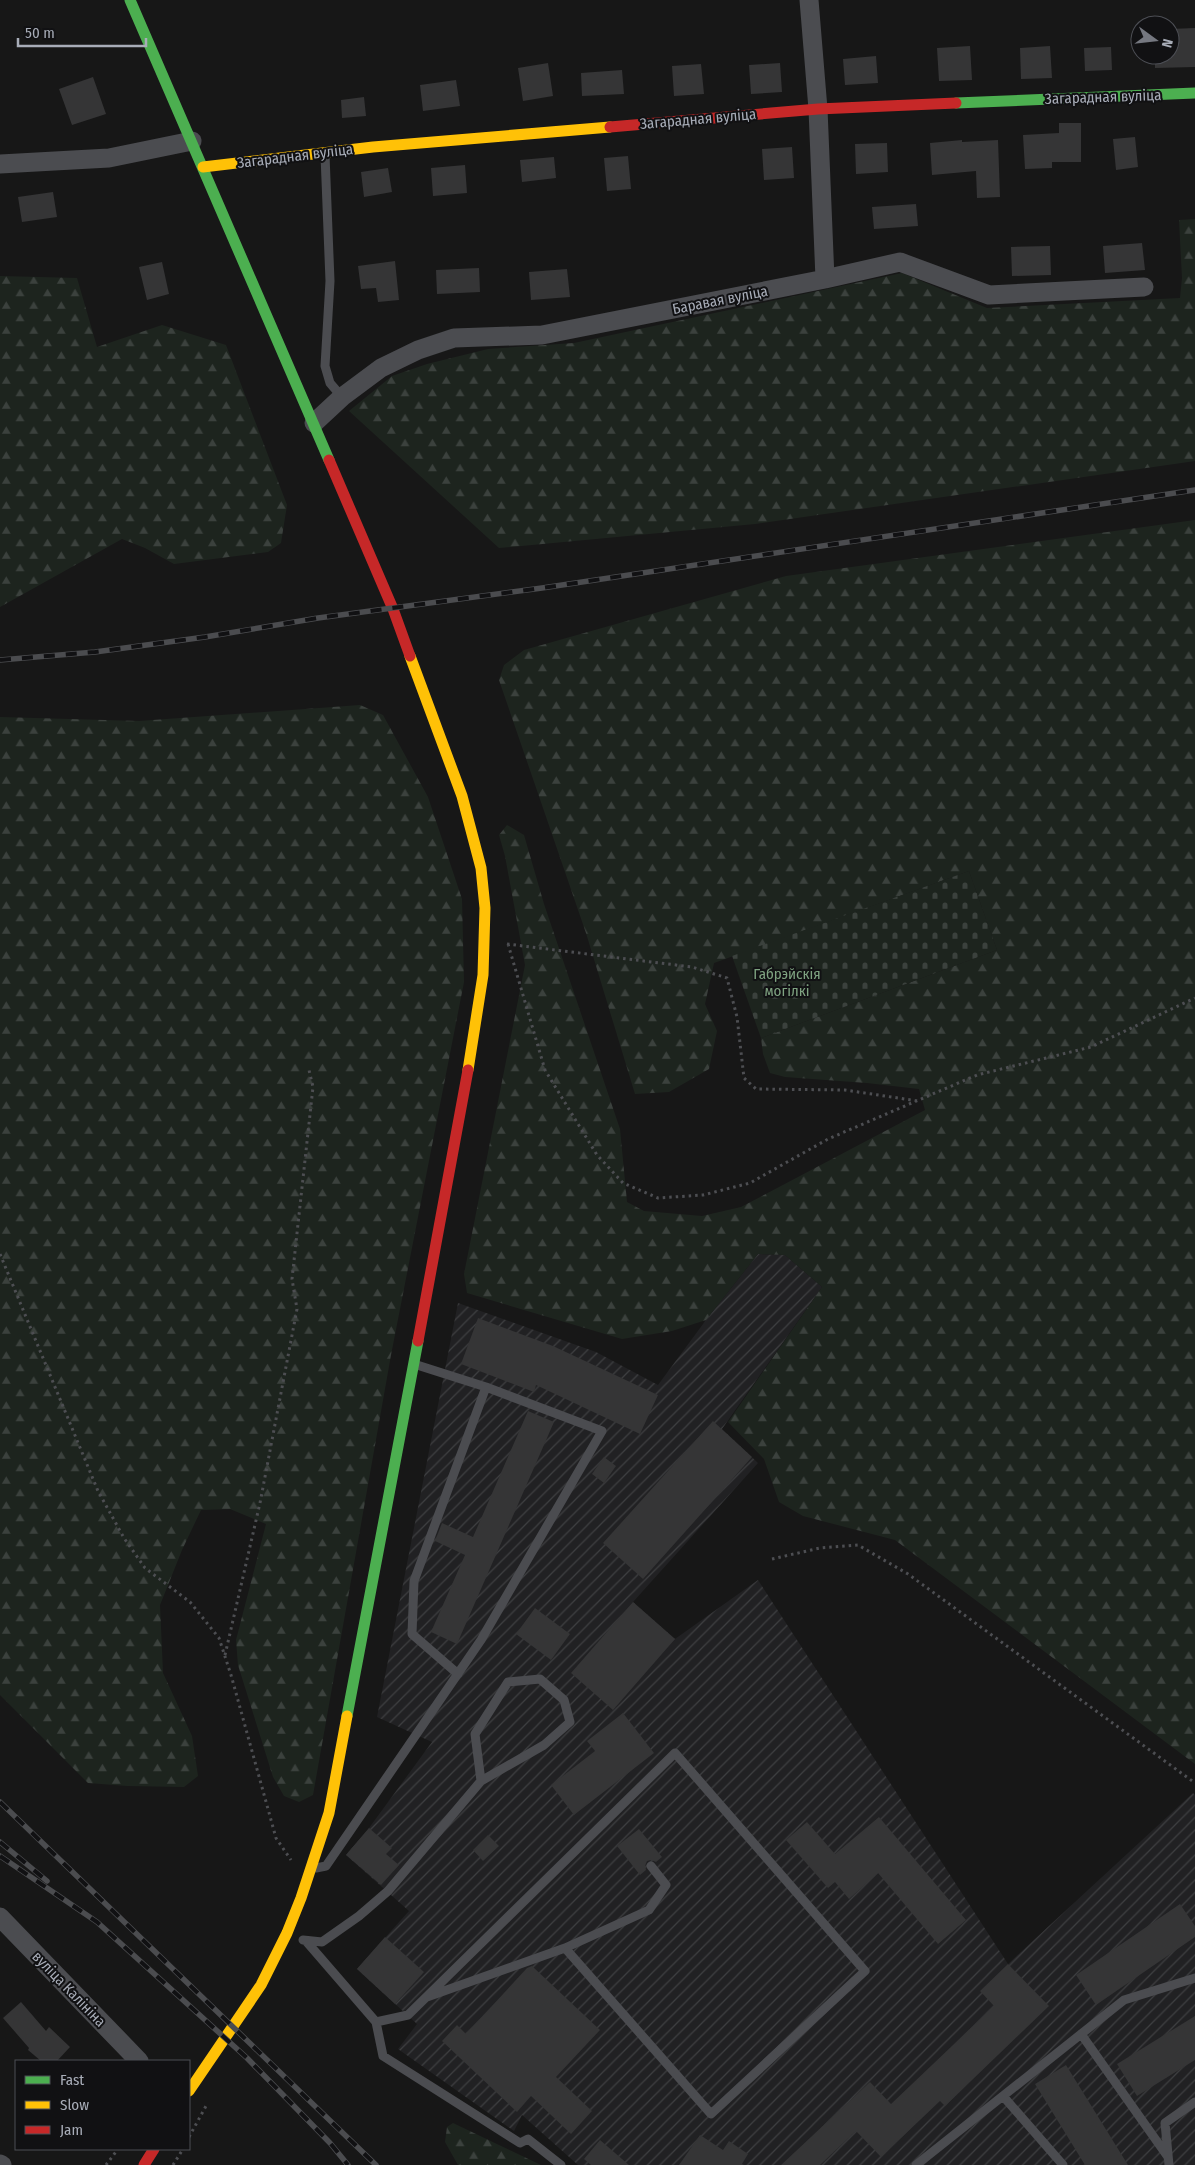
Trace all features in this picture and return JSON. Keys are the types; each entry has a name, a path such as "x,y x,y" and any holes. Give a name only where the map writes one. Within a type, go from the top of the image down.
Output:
{"main road":[{"path":"130,0 394,609 462,796 481,868 485,908 483,975 474,1037 329,1813 311,1869 287,1933 261,1985 190,2090"},
{"name":"Загарадная вуліца","path":"203,167 372,147 818,109 1195,93"},
{"path":"144,2165 153,2150"}],"street":[{"path":"809,0 818,109 825,280"},
{"path":"0,164 109,158 192,141"},
{"name":"Баравая вуліца","path":"314,423 342,397 380,368 418,350 454,338 542,335 825,280 900,262 989,295 1144,287"},
{"name":"вуліца Калініна","path":"0,1917 138,2060"}],"lane":[{"path":"325,152 330,281 325,366 330,383 342,397"},
{"path":"311,1869 326,1866 481,1640 602,1431 486,1387 414,1365"},
{"path":"458,1674 412,1634 414,1581 486,1387"},
{"path":"287,1933 306,1941 322,1942 359,1916 388,1891 481,1781 544,1745 570,1722 564,1700 540,1679 508,1682 475,1734 481,1781"},
{"path":"376,2022 408,2015 675,1752 866,1971 710,2114 565,1948"},
{"path":"426,1997 565,1948 649,1910 666,1885 652,1866"},
{"path":"306,1941 376,2022 384,2056 520,2143 528,2139 561,2165"},
{"path":"916,2165 1124,2000 1195,1978"},
{"path":"1081,2034 1169,2161"},
{"path":"1003,2096 1063,2165"},
{"path":"1169,2161 1165,2123 1195,2102"}],"path":[{"path":"485,939 508,944 692,967 727,978 737,1017 744,1078 756,1089 845,1090 918,1101"},
{"path":"508,944 545,1070 598,1155 623,1183 658,1198 702,1195 750,1182 828,1139 978,1076 1091,1047 1195,998"},
{"path":"225,1656 260,1503 297,1309 292,1279 312,1087 309,1070"},
{"path":"0,1254 98,1491 124,1538 145,1568 190,1602 219,1638 263,1786 276,1838 293,1863 311,1869"},
{"path":"772,1559 820,1548 858,1545 908,1574 1195,1783"},
{"path":"106,2165 117,2150"},
{"path":"173,2165 182,2150"}],"shaded area":[{"path":"758,1254 785,1255 822,1287 722,1429 758,1463 633,1602 675,1639 758,1580 1008,1964 1193,1793 1195,1795 1195,2165 578,2165 522,2115 514,2131 398,2049 417,2024 357,1969 409,1911 346,1855 369,1828 432,1742 377,1717 458,1303 596,1352 658,1385"}],"green space":[{"path":"1195,219 1195,461 755,524 499,548 349,411 392,376 427,364 488,349 574,343 902,273 987,308 1180,298 1182,278 1179,220"},
{"path":"0,276 77,278 97,347 162,325 226,345 287,505 281,543 268,552 174,564 145,548 122,539 0,607"},
{"path":"1195,520 1195,1764 895,1540 803,1516 779,1502 764,1459 728,1422 822,1287 785,1255 758,1254 706,1320 672,1331 622,1339 467,1293 464,1274 525,965 505,856 499,835 507,825 524,835 544,904 620,1129 627,1202 644,1211 702,1216 741,1207 925,1110 919,1089 785,1077 770,1073 763,1054 761,1038 997,950 969,871 714,963 705,1004 717,1031 709,1069 669,1092 635,1094 586,933 499,680 504,665 524,650 786,576"},
{"path":"360,705 383,715 428,797 462,899 464,982 391,1355 313,1795 299,1802 284,1796 273,1777 238,1665 236,1640 266,1524 230,1509 201,1510 182,1550 160,1605 163,1673 192,1736 198,1776 184,1787 88,1783 0,1695 0,717 139,721"},
{"name":"Габрэйскія могілкі","path":"969,871 997,950 761,1038 732,956"},
{"path":"453,2123 541,2165 458,2165 445,2142 447,2127"}],"building":[{"path":"1195,28 1195,67 1155,68 1155,65 1180,65 1180,29"},
{"path":"970,46 972,80 939,81 937,48"},
{"path":"1050,46 1052,78 1021,79 1020,48"},
{"path":"1111,47 1112,70 1085,71 1084,48"},
{"path":"876,56 878,83 845,85 843,59"},
{"path":"548,63 553,96 523,101 518,68"},
{"path":"780,63 782,92 751,94 749,65"},
{"path":"701,64 704,94 674,96 672,66"},
{"path":"622,70 624,94 582,96 581,73"},
{"path":"93,77 106,114 72,125 59,89"},
{"path":"456,80 460,106 423,111 420,85"},
{"path":"364,97 366,116 342,118 341,100"},
{"path":"1059,123 1081,123 1081,162 1052,162 1052,168 1025,169 1023,135 1059,133"},
{"path":"1135,137 1138,167 1116,170 1113,139"},
{"path":"962,140 962,142 998,140 1000,197 977,198 976,171 932,175 930,143"},
{"path":"887,143 888,172 856,174 855,144"},
{"path":"792,147 794,178 764,180 762,149"},
{"path":"628,156 631,189 607,191 604,158"},
{"path":"554,157 556,178 522,182 520,160"},
{"path":"465,165 467,193 433,196 431,168"},
{"path":"388,168 392,192 364,197 361,172"},
{"path":"53,192 57,217 22,222 18,197"},
{"path":"916,204 918,226 874,229 872,207"},
{"path":"1142,243 1145,270 1105,273 1103,246"},
{"path":"1050,246 1051,275 1012,276 1011,247"},
{"path":"395,261 399,300 378,302 376,288 361,289 358,266"},
{"path":"162,262 169,294 147,300 139,267"},
{"path":"479,268 480,292 437,294 436,270"},
{"path":"567,269 570,297 531,300 529,272"},
{"path":"478,1318 553,1346 658,1395 640,1434 536,1385 534,1392 461,1364"},
{"path":"528,1411 554,1422 457,1644 431,1632 465,1555 435,1541 442,1523 473,1537"},
{"path":"713,1421 752,1457 643,1579 603,1543"},
{"path":"604,1457 616,1466 604,1483 592,1474"},
{"path":"633,1602 675,1639 613,1710 571,1673"},
{"path":"535,1608 570,1634 551,1660 516,1634"},
{"path":"623,1713 654,1753 574,1815 551,1785 595,1751 587,1741"},
{"path":"879,1817 966,1920 938,1944 878,1873 849,1899 835,1882 828,1888 786,1840 807,1822 835,1854"},
{"path":"369,1828 392,1848 386,1854 399,1865 381,1885 346,1855"},
{"path":"639,1829 662,1857 656,1862 647,1861 646,1870 640,1875 617,1846"},
{"path":"488,1835 499,1846 483,1861 473,1850"},
{"path":"1180,1904 1195,1926 1195,1937 1096,2005 1076,1975"},
{"path":"385,1937 424,1972 395,2004 357,1969"},
{"path":"1008,1964 1049,2006 945,2106 940,2101 881,2157 856,2131 820,2165 781,2165 870,2082 891,2104 994,2006 980,1991"},
{"path":"532,1966 600,2030 556,2077 592,2111 571,2134 531,2096 517,2112 442,2041 457,2025 466,2034 527,1968"},
{"path":"21,2002 46,2031 49,2027 70,2047 58,2060 40,2060 28,2050 29,2048 3,2018"},
{"path":"1195,2016 1195,2060 1137,2096 1117,2064"},
{"path":"1066,2065 1128,2165 1085,2165 1035,2084"},
{"path":"700,2135 723,2150 729,2141 748,2154 742,2164 744,2165 679,2165"},
{"path":"600,2140 629,2165 591,2165 584,2159"}],"railway":[{"path":"0,660 95,652 205,637 318,618 542,588 1195,490"},
{"path":"0,1802 376,2165"},
{"path":"0,1842 47,1881"},
{"path":"0,1856 97,1922 247,2058 330,2143 348,2165"}],"traffic: fast":[{"path":"130,0 329,460"},
{"path":"956,103 1195,93"},
{"path":"347,1716 418,1341"}],"traffic: slow":[{"path":"203,167 373,147 610,127"},
{"path":"410,656 462,796 481,868 485,908 483,975 468,1070"},
{"path":"190,2090 261,1985 287,1933 301,1898 329,1813 347,1716"}],"traffic: jam":[{"path":"610,127 818,109 956,103"},
{"path":"329,460 393,609 410,656"},
{"path":"418,1341 468,1070"},
{"path":"144,2165 153,2150"}]}
